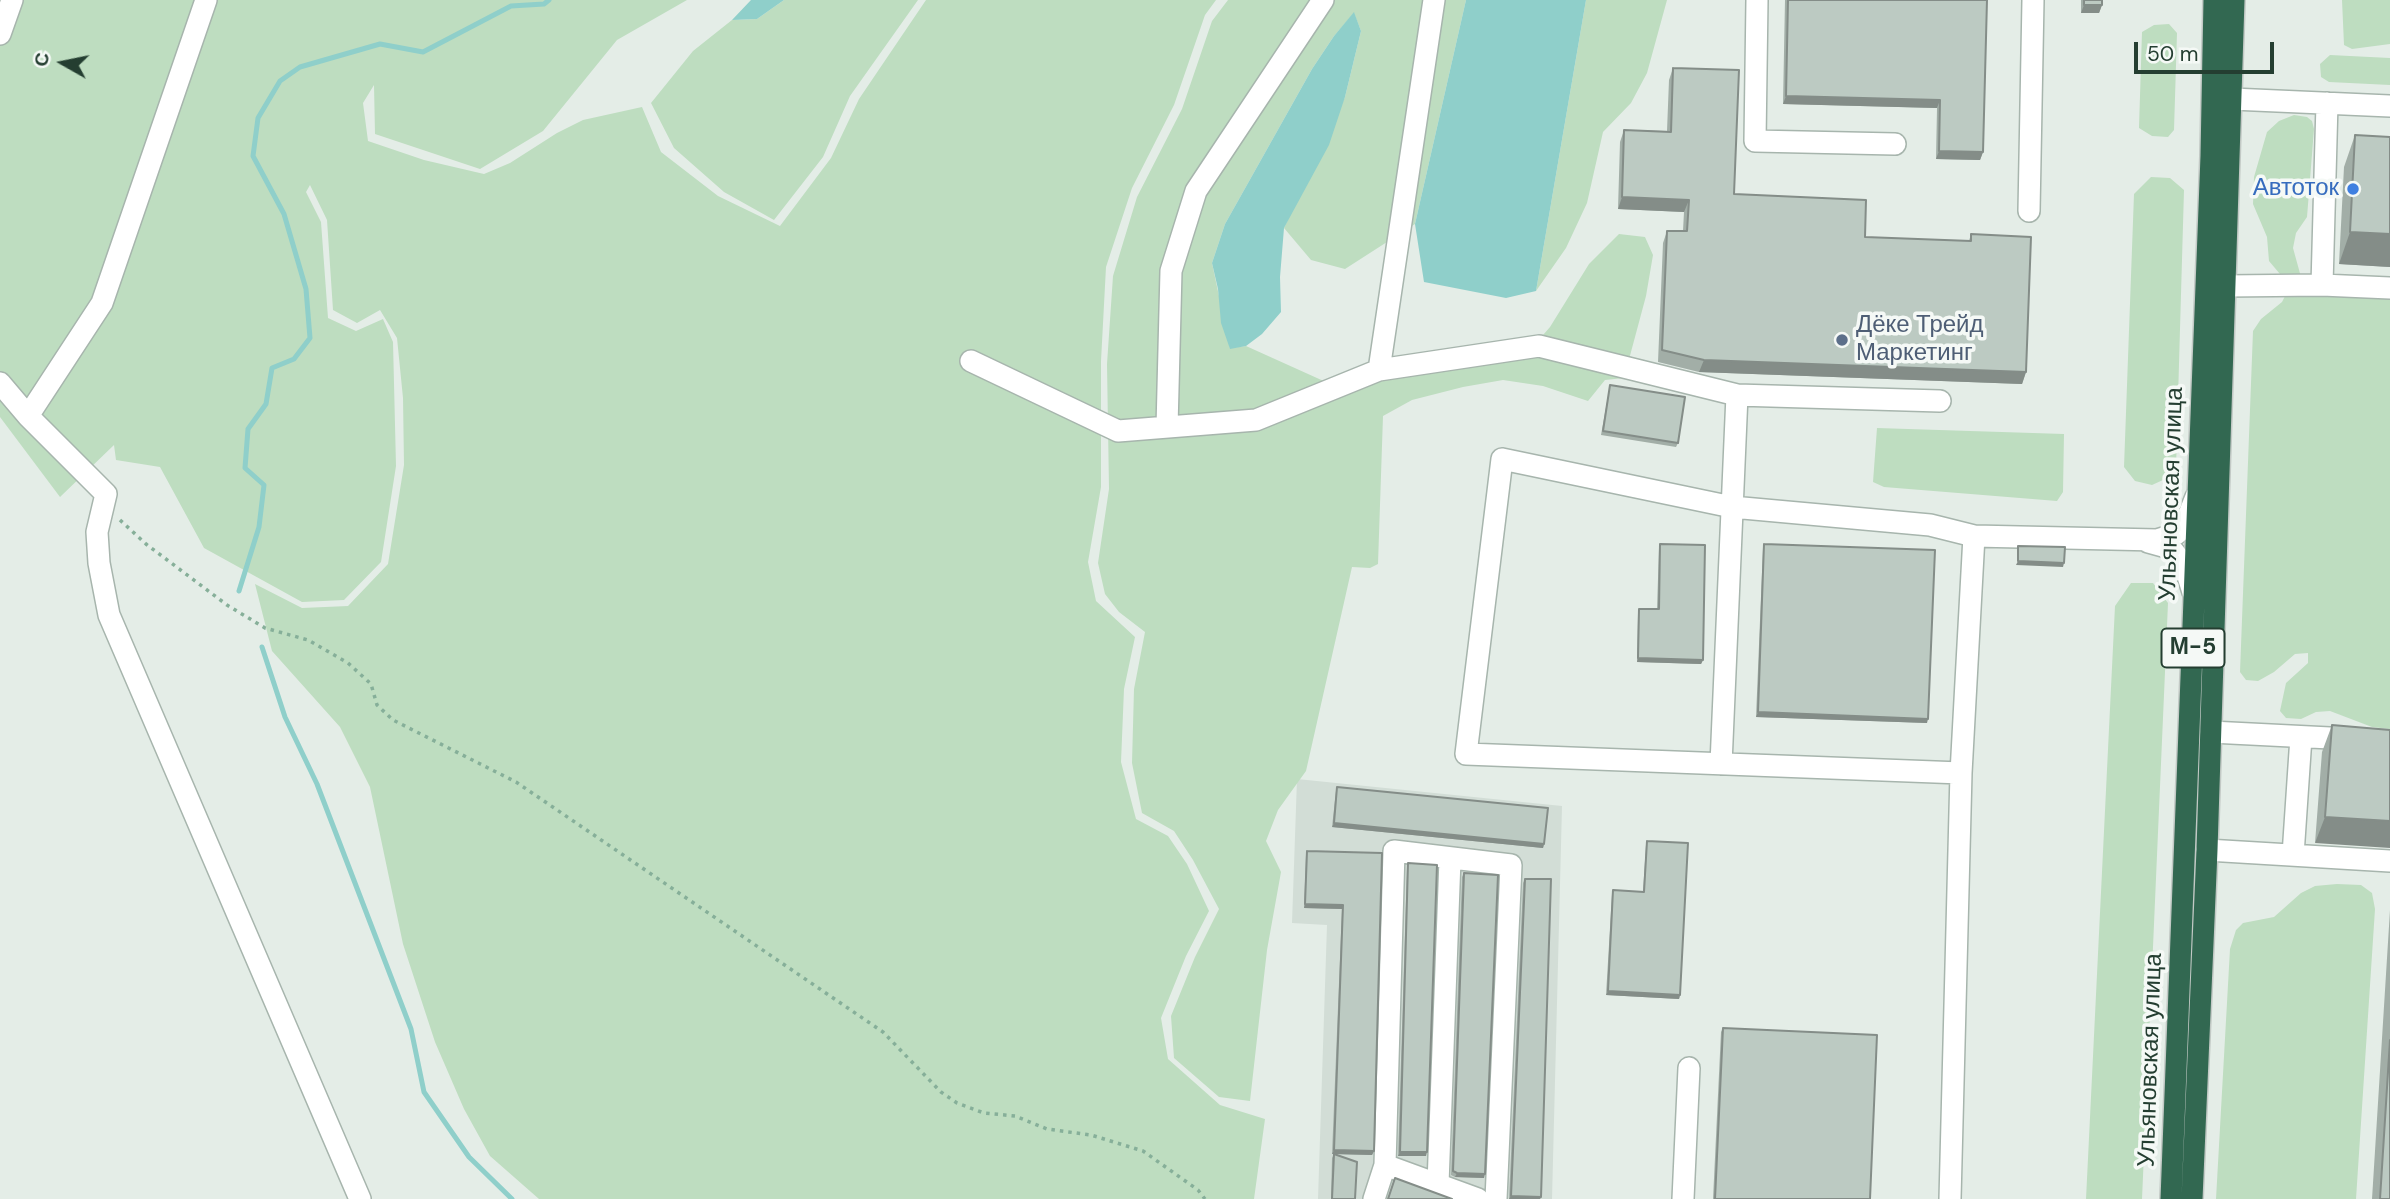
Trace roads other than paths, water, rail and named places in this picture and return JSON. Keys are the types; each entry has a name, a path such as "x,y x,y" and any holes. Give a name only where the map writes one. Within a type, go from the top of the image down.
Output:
{"highway":[{"name":"Ульяновская улица","path":"2192,1199 2226,286 2222,98 2214,0"},
{"name":"Ульяновская улица","path":"2171,1199 2199,488 2222,98 2234,0"}],"street":[{"path":"0,34 12,0"},
{"path":"28,416 102,303 206,0"},
{"path":"1167,427 1171,271 1196,191 1323,0"},
{"path":"1379,370 1434,0"},
{"path":"1757,0 1755,141 1895,144"},
{"path":"2029,211 2033,0"},
{"path":"2222,98 2390,106"},
{"path":"2322,285 2327,103"},
{"path":"2226,286 2322,285 2390,288"},
{"path":"971,361 1118,431 1256,421 1379,370 1539,346 1737,394 1940,401"},
{"path":"0,383 28,416 106,494 97,532 99,563 109,615 360,1199"},
{"path":"1721,764 1737,394"},
{"path":"1961,773 1466,754 1502,459 1732,507 1930,525 1974,536 2146,542 2166,547 2180,558 2195,597"},
{"path":"2146,542 2168,537 2184,527 2199,488"},
{"path":"1950,1199 1961,773 1974,536"},
{"path":"2211,732 2390,741"},
{"path":"2293,855 2301,737"},
{"path":"2207,850 2390,861"},
{"path":"1374,1199 1385,1166 1394,852 1511,864 1496,1199"},
{"path":"1438,1184 1450,859"},
{"path":"1683,1199 1689,1068"},
{"path":"1385,1166 1478,1199"}],"water":[{"path":"751,0 784,0 757,19 732,20"},
{"path":"1466,0 1586,0 1536,291 1506,298 1424,282 1415,224"},
{"path":"1354,12 1361,31 1345,97 1329,145 1284,228 1280,277 1281,312 1262,334 1246,346 1230,349 1221,323 1212,263 1225,224 1312,69"}],"waterway":[{"path":"239,591 259,527 264,485 245,468 248,429 266,404 272,368 294,359 310,338 306,289 284,214 253,156 258,118 280,81 300,67 380,44 423,52 511,6 544,4 549,0"},
{"path":"262,647 285,717 317,784 411,1029 424,1092 469,1157 512,1199"}],"place":[{"name":"Автоток","path":"2353,189"},
{"name":"Дёке Трейд Маркетинг","path":"1842,340"}]}
